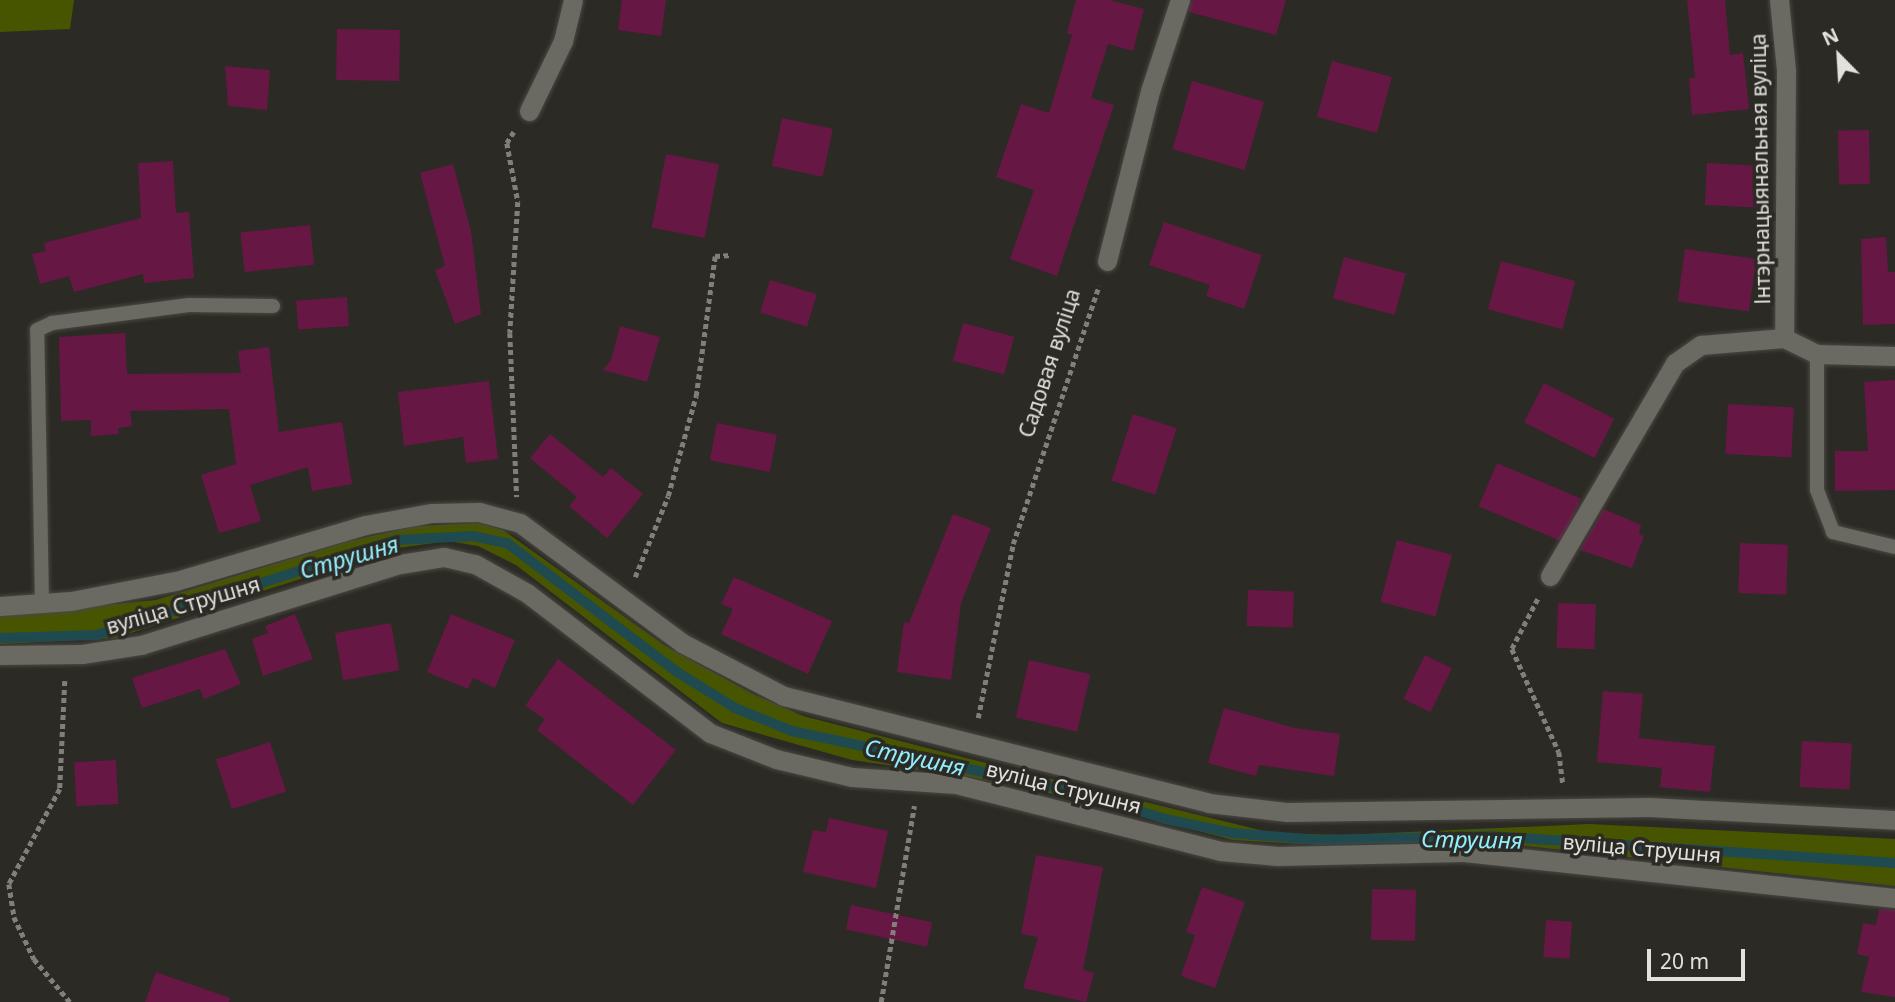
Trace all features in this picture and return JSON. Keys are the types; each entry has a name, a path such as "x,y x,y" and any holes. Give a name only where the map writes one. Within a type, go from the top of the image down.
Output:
{"street":[{"path":"529,111 563,41 573,0"},
{"path":"1107,261 1150,91 1180,0"},
{"name":"Інтэрнацыянальная вуліца","path":"1779,0 1786,70 1784,338"},
{"path":"1550,576 1675,363 1701,345 1784,338 1817,355 1895,356"},
{"name":"вуліца Струшня","path":"0,606 42,603 176,581 365,525 432,513 479,512 520,523 682,643 784,696 1209,803 1287,812 1649,807 1895,820"},
{"name":"вуліца Струшня","path":"0,655 65,655 141,645 400,564 444,557 475,564 527,593 710,733 776,759 852,776 970,788 1220,851 1278,856 1464,852 1895,898"}],"lane":[{"path":"42,603 37,330 52,323 189,305 273,306"},
{"path":"1817,355 1817,489 1833,532 1895,547"}],"path":[{"path":"507,143 518,202 510,332 520,523"},
{"path":"626,600 668,496 696,396 715,256 731,256"},
{"name":"Садовая вуліца","path":"973,743 1013,544 1107,261"},
{"path":"1550,576 1513,649 1559,752 1566,809"},
{"path":"65,655 60,789 9,884 14,916 34,959 70,1002"},
{"path":"881,1002 918,781"}],"green space":[{"path":"0,0 74,0 70,29 0,32"},
{"path":"479,523 503,530 664,645 751,693 803,716 966,758 1272,833 1342,835 1589,824 1895,839 1895,886 1480,841 1302,844 1233,840 1072,798 971,777 852,760 722,723 516,565 478,546 448,541 398,548 115,638 0,644 0,615 156,600 349,541 417,526"}],"building":[{"path":"622,0 666,0 661,36 618,30"},
{"path":"1076,0 1110,0 1144,9 1133,51 1108,44 1091,98 1114,105 1057,276 1010,259 1034,190 996,177 1021,104 1049,113 1072,35 1067,33"},
{"path":"1192,0 1286,0 1276,35 1189,12"},
{"path":"1687,0 1725,0 1730,55 1743,53 1749,109 1692,115 1689,78 1695,78"},
{"path":"337,29 400,30 399,81 336,80"},
{"path":"1332,61 1392,77 1377,133 1317,117"},
{"path":"225,66 270,70 267,110 228,106"},
{"path":"1192,81 1264,102 1245,170 1172,149"},
{"path":"782,118 833,129 823,177 772,166"},
{"path":"1869,130 1870,184 1839,185 1838,131"},
{"path":"666,154 719,164 705,238 652,228"},
{"path":"173,161 176,213 189,212 194,278 144,283 143,274 74,292 69,276 40,284 32,254 46,251 44,243 141,218 138,163"},
{"path":"1707,163 1763,166 1761,208 1705,205"},
{"path":"453,164 471,231 481,314 455,324 435,270 445,266 420,173"},
{"path":"1164,222 1262,255 1244,309 1206,296 1210,285 1149,265"},
{"path":"310,225 314,265 245,272 240,232"},
{"path":"1886,237 1888,272 1895,272 1895,324 1863,325 1861,239"},
{"path":"1685,249 1756,259 1749,312 1678,301"},
{"path":"1344,257 1406,274 1395,315 1333,299"},
{"path":"1501,261 1575,281 1562,329 1488,309"},
{"path":"770,280 817,294 807,327 760,313"},
{"path":"347,297 349,326 298,329 296,301"},
{"path":"963,323 1014,337 1004,374 953,361"},
{"path":"620,326 660,337 647,382 603,370 611,360"},
{"path":"125,333 127,374 241,373 238,351 269,347 279,432 342,422 352,484 312,491 308,467 250,485 261,521 219,533 201,475 236,464 229,409 130,411 132,426 118,428 119,434 91,436 91,420 61,421 59,337"},
{"path":"1895,380 1895,490 1835,491 1835,451 1868,451 1864,382"},
{"path":"489,381 498,459 466,463 463,437 404,446 398,392"},
{"path":"1544,383 1614,419 1594,458 1524,422"},
{"path":"1728,404 1794,407 1791,457 1725,454"},
{"path":"1133,414 1177,428 1155,495 1111,481"},
{"path":"717,423 777,435 770,472 710,460"},
{"path":"550,434 603,477 611,468 643,494 607,538 569,506 577,497 530,458"},
{"path":"1497,463 1581,499 1562,542 1479,506"},
{"path":"1604,509 1641,525 1639,534 1644,536 1632,568 1580,550"},
{"path":"953,514 991,528 961,603 951,680 897,672 904,622 909,623"},
{"path":"1397,540 1452,555 1435,617 1380,602"},
{"path":"1740,543 1788,545 1786,595 1738,593"},
{"path":"734,577 832,621 808,674 721,634 733,609 721,604"},
{"path":"1248,590 1294,592 1293,628 1247,626"},
{"path":"1558,603 1596,604 1594,649 1556,648"},
{"path":"295,614 313,659 263,676 252,639 268,633 265,626"},
{"path":"451,614 515,640 495,688 473,678 468,689 427,672"},
{"path":"391,623 399,670 343,680 335,633"},
{"path":"225,649 241,684 204,699 200,689 142,708 132,678"},
{"path":"1425,655 1452,668 1430,712 1404,699"},
{"path":"558,659 676,750 633,805 537,730 545,719 525,706"},
{"path":"1029,660 1090,674 1077,732 1016,717"},
{"path":"1603,691 1643,694 1639,738 1715,746 1710,792 1660,787 1662,768 1597,762"},
{"path":"1224,708 1295,728 1340,734 1334,776 1259,765 1256,776 1208,763"},
{"path":"1802,741 1852,744 1850,790 1800,787"},
{"path":"270,742 286,791 232,809 216,760"},
{"path":"116,760 118,804 76,806 74,762"},
{"path":"829,818 888,831 876,888 803,872 813,830 826,832"},
{"path":"1036,855 1103,867 1083,970 1094,973 1086,1002 1023,988 1038,937 1021,934"},
{"path":"1202,887 1245,902 1215,988 1181,976 1195,935 1186,932"},
{"path":"1372,889 1416,890 1415,941 1371,940"},
{"path":"851,905 932,922 927,947 846,929"},
{"path":"1879,909 1895,910 1895,997 1861,992 1869,957 1857,954 1863,923 1876,925"},
{"path":"1546,920 1572,922 1569,959 1543,957"},
{"path":"156,972 230,998 229,1002 145,1002"}],"waterway":[{"name":"Струшня","path":"0,638 97,635 396,540 473,536 507,543 677,672 735,708 792,731 1081,793 1165,819 1232,833 1319,840 1490,836 1895,863"}]}
